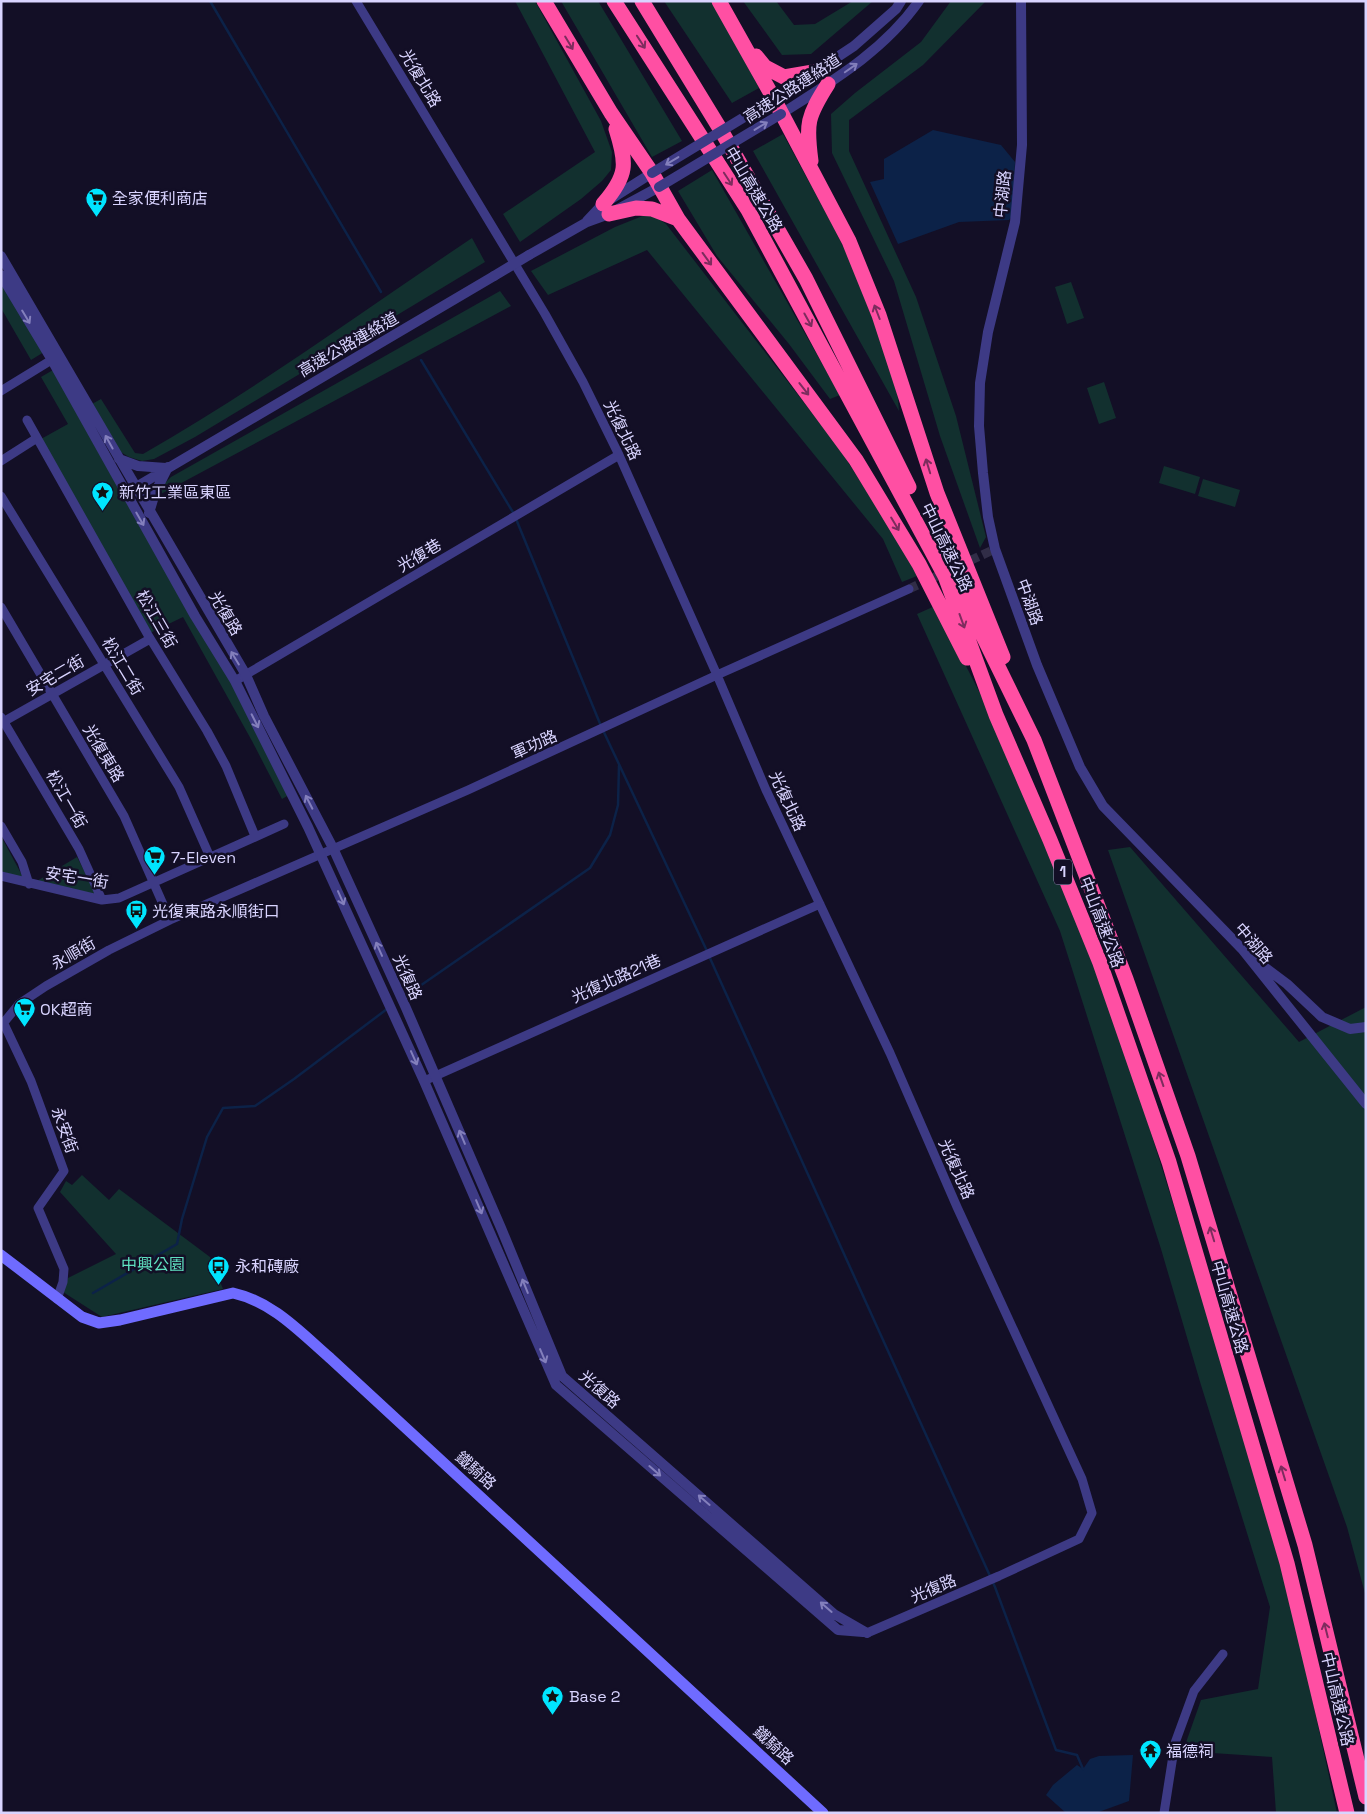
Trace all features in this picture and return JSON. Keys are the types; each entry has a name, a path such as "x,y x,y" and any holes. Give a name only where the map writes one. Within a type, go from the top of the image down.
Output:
{"highway":[{"path":"544,1 611,114 652,173 678,220 856,460 919,564 996,715"},
{"name":"中山高速公路","path":"614,1 748,210 941,567 996,715 1100,963 1169,1162 1287,1562 1347,1813"},
{"name":"中山高速公路","path":"642,1 722,132 806,279 1034,740 1126,979 1188,1156 1305,1545 1366,1797"},
{"path":"719,1 774,99 849,241 879,315 937,493 988,617 1034,740"},
{"path":"738,35 765,67 784,77 819,71"},
{"path":"812,170 807,133 814,106 828,84"},
{"path":"611,114 624,154 622,173 617,188 606,209 652,209 678,220"}],"main road":[{"name":"鐵騎路","path":"1,1255 82,1317 99,1323 120,1320 234,1293 267,1305 337,1365 823,1813"}],"street":[{"name":"光復北路","path":"356,1 545,314 583,382 619,455 766,790 890,1053 957,1207 1082,1479 1092,1512 1079,1539 983,1582"},
{"name":"高速公路連絡道","path":"126,494 167,468 586,222 652,173 819,71 854,46 896,8 901,1"},
{"name":"高速公路連絡道","path":"606,209 659,187 828,84 862,60 906,20 918,1"},
{"name":"中湖路","path":"1020,1 1022,145 1015,222 988,332 980,383 979,426 983,473 988,517 995,549 1037,665 1080,767 1103,806 1242,950 1366,1104"},
{"name":"光復路","path":"1,256 126,494 195,616 235,682 321,853 424,1081 556,1385 838,1630 867,1632 983,1582"},
{"name":"光復路","path":"1,275 56,358 136,487 246,676 264,716 333,848 406,1008 562,1376 834,1614 867,1632"},
{"path":"1,392 56,358"},
{"name":"松江三街","path":"26,420 38,438 150,638 207,731 226,766 255,836"},
{"path":"1,461 38,438"},
{"name":"光復巷","path":"235,682 619,455"},
{"path":"119,460 138,466 167,468 155,493 150,513"},
{"name":"松江二街","path":"1,496 179,787 210,857"},
{"name":"軍功路","path":"170,920 321,853 411,816 908,589"},
{"name":"光復東路","path":"1,607 124,816 170,920"},
{"name":"安宅二街","path":"2,720 150,638"},
{"name":"松江一街","path":"2,720 79,849 102,900"},
{"name":"安宅一街","path":"1,876 102,900 119,898 284,824"},
{"path":"1,826 22,862 29,884"},
{"name":"光復北路21巷","path":"424,1081 820,904"},
{"name":"永順街","path":"2,1025 19,1004 46,986 109,950 170,920"},
{"path":"1242,950 1287,984 1322,1017 1350,1028 1366,1027"},
{"name":"永安街","path":"2,1025 31,1081 64,1171 38,1208 64,1269 63,1282 57,1299"},
{"path":"1164,1813 1175,1743 1194,1690 1223,1654"}],"green space":[{"path":"515,1 535,1 601,121 612,152 611,170 602,181 581,199 520,242 503,214 595,152"},
{"path":"561,1 598,1 682,141 652,157"},
{"path":"664,1 713,1 759,88 732,103"},
{"path":"743,1 776,1 794,25 815,24 853,1 873,1 811,54 782,55"},
{"path":"951,1 986,1 923,65 849,120 849,151 916,297 956,416 986,537 980,548 940,436 894,281 832,153 831,114 921,42"},
{"path":"783,134 851,263 896,379 899,411 753,151"},
{"path":"712,170 840,395 830,399 789,344 717,256 678,191"},
{"path":"650,213 666,224 839,448 901,545 917,576 902,582 883,539 647,250 548,295 531,271 615,227"},
{"path":"472,238 485,262 195,437 154,459 142,461 129,457 119,451 92,404 101,399 135,453 143,454 227,403"},
{"path":"1,279 44,352 31,360 1,308"},
{"path":"1071,282 1084,318 1067,324 1055,287"},
{"path":"500,291 511,306 159,495 163,485 171,477"},
{"path":"53,370 234,683 289,795 282,799 183,617 150,633 41,439 68,424 41,377"},
{"path":"1104,382 1116,418 1099,424 1087,388"},
{"path":"1164,466 1200,477 1195,494 1159,483"},
{"path":"1203,479 1240,490 1235,507 1198,496"},
{"path":"935,606 1017,765 1099,965 1210,1323 1292,1606 1337,1813 1276,1813 1272,1757 1183,1751 1201,1700 1258,1689 1270,1607 1161,1249 1060,931 917,614"},
{"path":"2,838 24,879 1,871"},
{"path":"1130,847 1299,1042 1366,1007 1366,1597 1347,1527 1108,850"},
{"path":"77,857 97,896 37,881"},
{"name":"中興公園","path":"82,1175 109,1200 119,1189 210,1257 223,1289 102,1317 63,1292 68,1278 116,1254 60,1192 66,1181 72,1185"}],"water":[{"path":"933,130 1001,145 1015,162 1013,215 1009,220 959,222 898,244 870,182 884,179 884,159"},
{"path":"1133,1755 1129,1801 1096,1813 1066,1813 1046,1795 1053,1785 1077,1765 1083,1769 1090,1759 1099,1756"}],"waterway":[{"path":"210,1 381,292"},
{"path":"421,360 514,514 601,726 707,951"},
{"path":"404,997 590,868 610,835 618,805 619,766"},
{"path":"709,956 995,1587 1056,1750 1077,1755 1083,1769"},
{"path":"93,1293 177,1244 182,1219 207,1137 223,1108 255,1106 387,1009"}],"tunnel":[{"path":"909,589 995,549"}],"place":[{"name":"全家便利商店","path":"96,217"},
{"name":"新竹工業區東區","path":"103,511"},
{"name":"7-Eleven","path":"155,876"},
{"name":"光復東路永順街口","path":"136,930"},
{"name":"OK超商","path":"24,1028"},
{"name":"永和磚廠","path":"219,1285"},
{"name":"Base 2","path":"553,1715"},
{"name":"福德祠","path":"1150,1770"}]}
